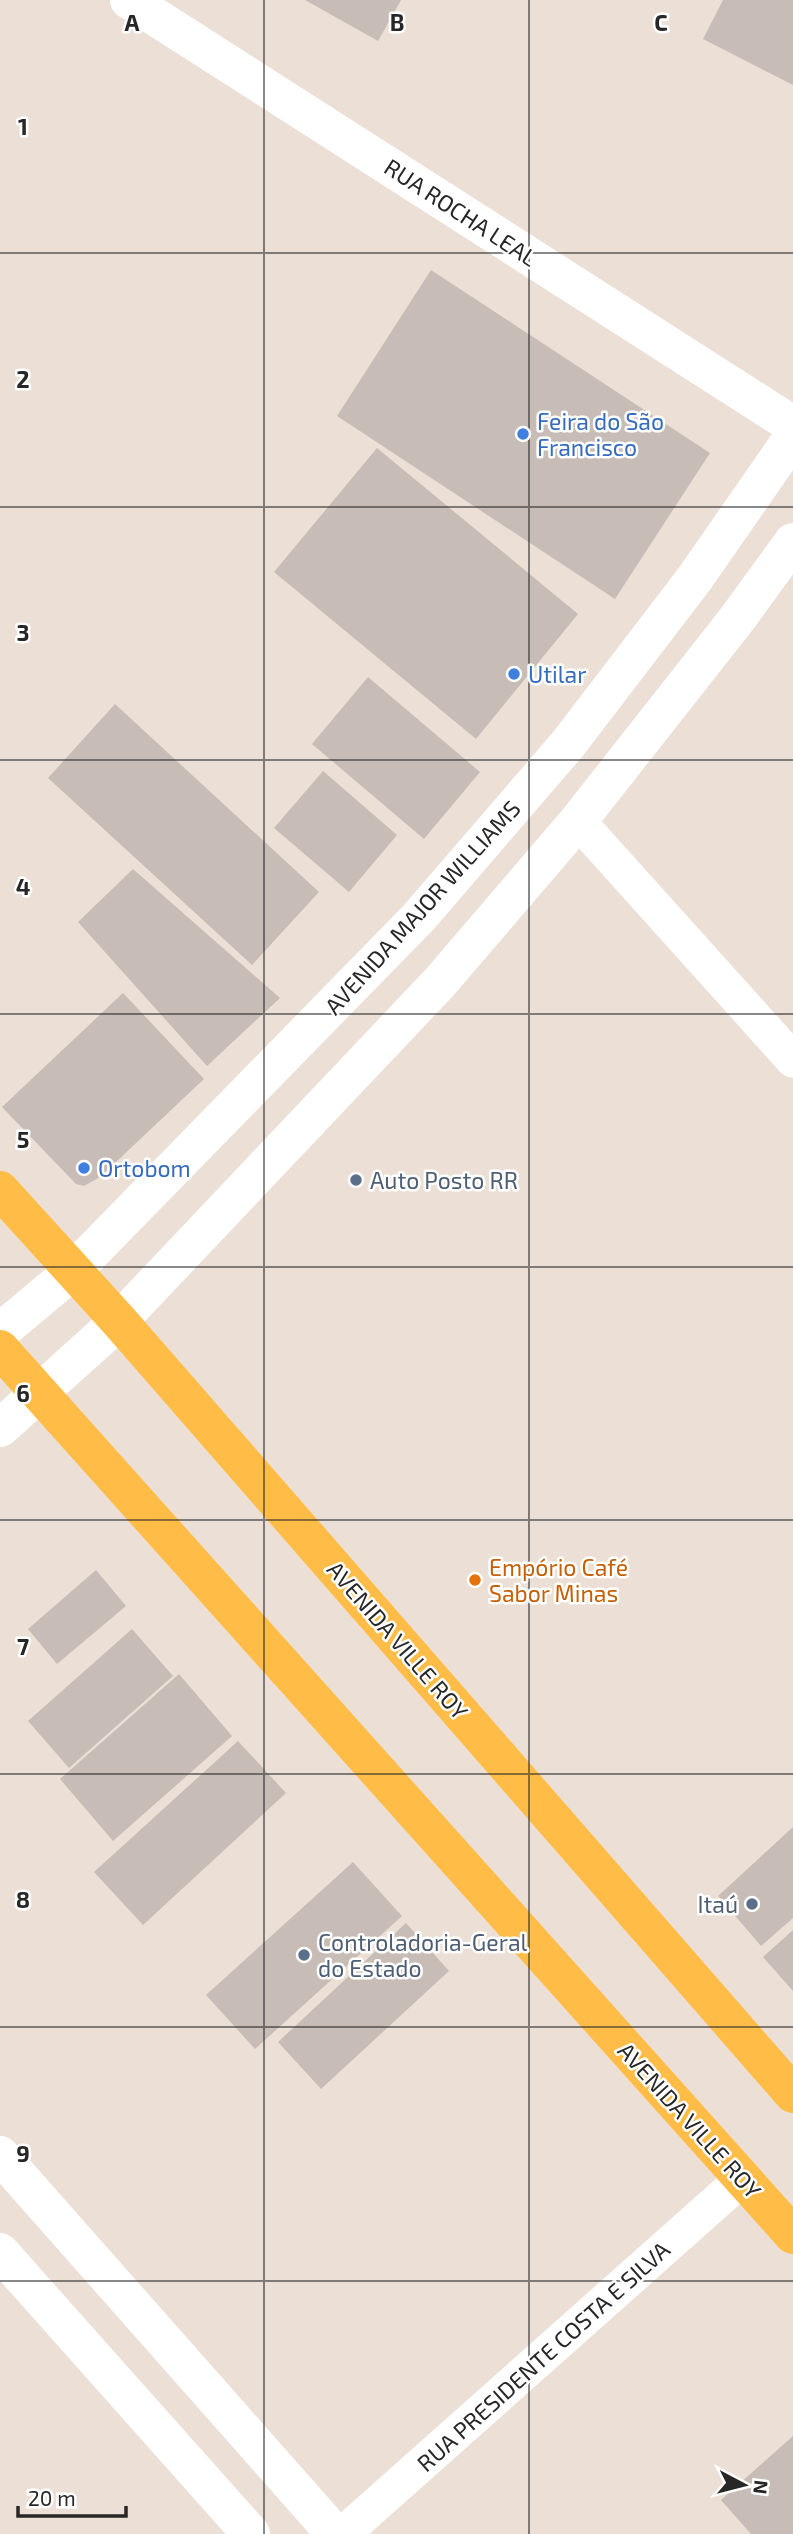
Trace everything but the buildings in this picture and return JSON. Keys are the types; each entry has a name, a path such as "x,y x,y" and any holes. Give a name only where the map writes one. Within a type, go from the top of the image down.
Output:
{"main road":[{"name":"RUA ROCHA LEAL","path":"129,0 793,425"},
{"name":"AVENIDA MAJOR WILLIAMS","path":"0,1332 74,1270 428,907 576,733 695,578 793,437"},
{"path":"0,1428 119,1321 440,982 578,821 737,619 793,542"},
{"name":"AVENIDA VILLE ROY","path":"0,1189 119,1321 793,2094"},
{"name":"AVENIDA VILLE ROY","path":"0,1349 793,2235"},
{"path":"0,2155 335,2534"},
{"path":"0,2252 251,2534"}],"street":[{"path":"578,821 793,1060"},
{"name":"RUA PRESIDENTE COSTA E SILVA","path":"343,2534 742,2179"}],"place":[{"name":"Feira do São Francisco","path":"523,434"},
{"name":"Utilar","path":"514,674"},
{"name":"Ortobom","path":"84,1168"},
{"name":"Auto Posto RR","path":"356,1180"},
{"name":"Empório Café Sabor Minas","path":"475,1580"},
{"name":"Itaú","path":"752,1904"},
{"name":"Controladoria-Geral do Estado","path":"304,1955"}]}
